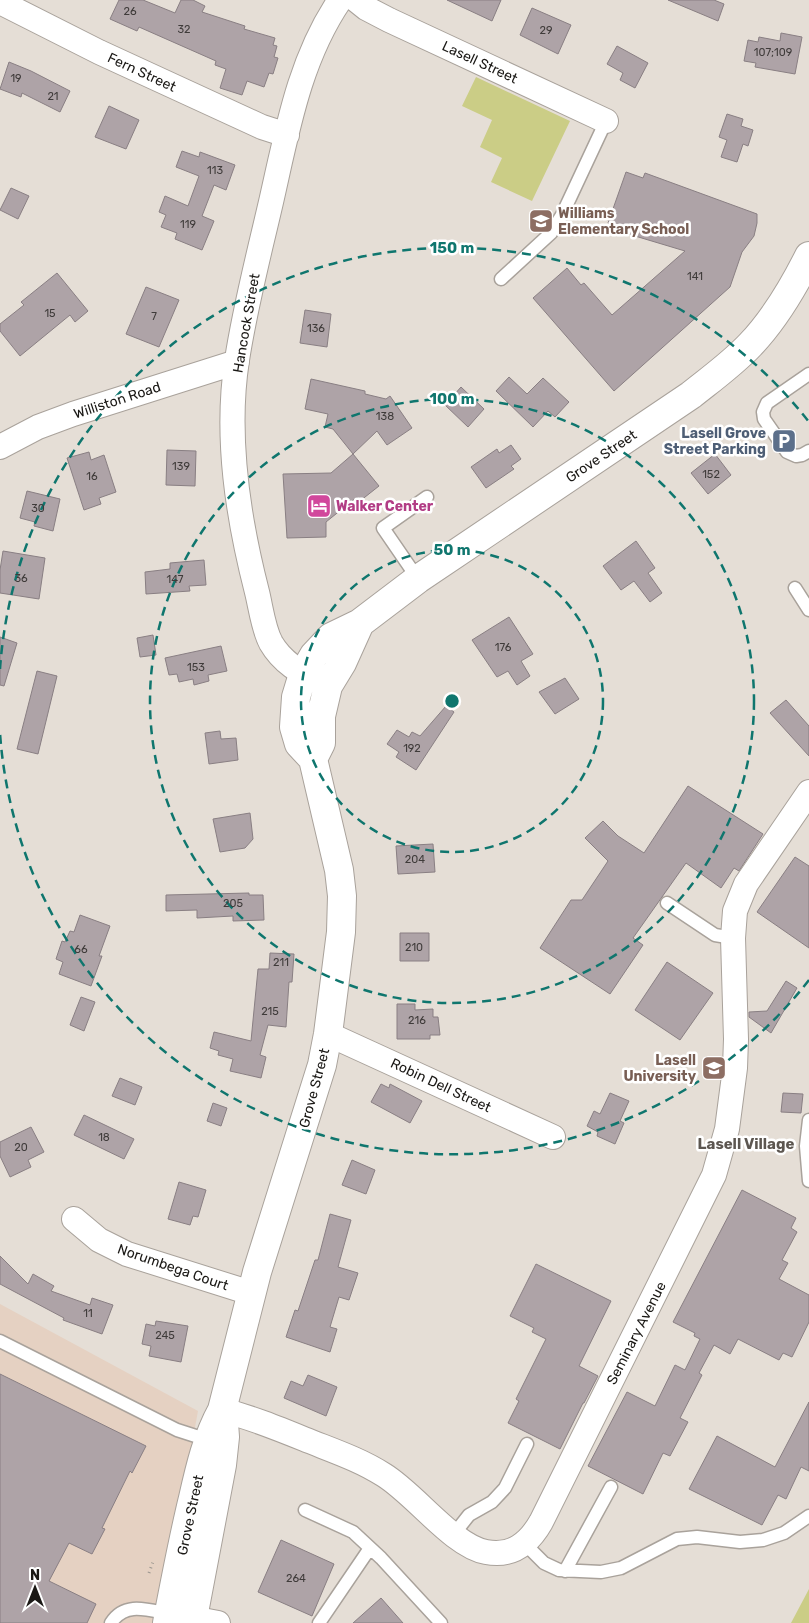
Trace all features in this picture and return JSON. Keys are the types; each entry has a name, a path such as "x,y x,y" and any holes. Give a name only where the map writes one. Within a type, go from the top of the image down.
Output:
{"main road":[{"name":"Grove Street","path":"188,1620 186,1527 208,1440 222,1410 251,1293 322,1066 341,932 342,896 340,870 313,759 299,744 294,727 296,697 303,674 314,655 331,637 360,623 418,579 691,395 723,370 750,345 777,313 797,281 809,256"},
{"name":"Grove Street","path":"313,759 321,742 321,716 328,686 342,663 360,623"},
{"name":"Grove Street","path":"188,1620 224,1450 222,1410"}],"street":[{"name":"Hancock Street","path":"328,686 303,674 284,660 271,642 247,554 240,513 233,432 237,362 246,310 297,92 311,52 340,0"},
{"name":"Lasell Street","path":"356,0 383,17 606,121"},
{"name":"Fern Street","path":"0,2 117,61 262,127 287,134"},
{"name":"Williston Road","path":"0,447 38,427 64,417 237,362"},
{"name":"Seminary Avenue","path":"525,1544 542,1522 714,1175 727,1129 735,1068 733,938 736,911 746,884 805,806"},
{"name":"Robin Dell Street","path":"328,1034 553,1137"},
{"name":"Norumbega Court","path":"74,1219 99,1240 127,1254 251,1293"},
{"path":"222,1410 250,1418 346,1455 370,1467 409,1493 471,1547 487,1553 509,1552 525,1544"}],"lane":[{"path":"501,279 551,233 562,215 606,121"},
{"path":"809,374 767,403 763,412 764,419 787,452 796,456 809,451"},
{"path":"418,579 383,528 427,497"},
{"path":"794,588 809,610"},
{"path":"668,903 713,934 733,938"},
{"path":"809,1120 806,1146 809,1181"},
{"path":"0,1341 177,1430 208,1440"},
{"path":"454,1534 469,1515 492,1502 505,1488 527,1444"},
{"path":"565,1571 611,1487"},
{"path":"305,1510 353,1532 442,1623"},
{"path":"525,1544 549,1566 565,1571 590,1573 612,1571 678,1539 697,1537 740,1542 774,1538 784,1534 809,1516"},
{"path":"319,1623 370,1548"},
{"path":"111,1623 118,1614 132,1608 188,1620"}],"shaded area":[{"path":"0,1304 198,1411 159,1623 0,1623"}],"green space":[{"path":"476,77 570,121 532,201 491,182 502,158 480,147 492,120 462,106"},
{"path":"809,1589 809,1623 791,1623"}],"building":[{"path":"119,0 143,0 175,13 181,0 193,0 205,6 202,12 245,26 244,29 275,38 273,45 277,46 274,57 278,58 273,74 269,73 264,87 247,81 242,95 220,88 226,69 215,65 216,61 139,27 137,31 110,19"},
{"path":"447,0 501,0 492,21"},
{"path":"668,0 714,0 724,4 718,21"},
{"path":"532,8 571,25 558,54 520,35"},
{"path":"781,33 802,37 795,74 755,67 756,63 744,61 748,40 758,42 759,37 780,41"},
{"path":"617,46 648,63 635,88 620,80 623,73 607,64"},
{"path":"9,62 70,91 60,112 22,93 21,97 0,89"},
{"path":"109,106 139,120 126,149 95,137"},
{"path":"727,114 743,119 741,126 753,130 748,146 743,144 737,162 721,157 727,140 719,137"},
{"path":"182,151 199,157 200,152 235,165 226,190 214,185 202,216 214,221 202,250 175,239 177,233 161,227 166,215 159,212 165,196 188,206 199,176 176,167"},
{"path":"626,172 643,178 645,173 757,214 757,223 754,236 742,252 730,287 614,391 533,298 567,268 581,285 584,283 612,315 685,251 625,233 627,230 608,223"},
{"path":"11,188 29,196 18,219 0,210"},
{"path":"57,273 88,311 75,322 70,315 20,356 0,331 0,324 24,305 21,302"},
{"path":"146,287 179,300 159,347 126,334"},
{"path":"305,310 331,314 327,347 300,343"},
{"path":"509,377 527,394 543,378 569,402 555,417 548,411 533,427 496,391"},
{"path":"311,379 365,391 365,394 386,399 390,396 412,428 387,445 377,431 353,454 333,429 325,427 328,414 305,409"},
{"path":"461,387 484,409 468,427 445,405"},
{"path":"511,445 521,459 511,466 514,469 486,488 471,467 497,449 499,453"},
{"path":"167,450 196,451 195,486 166,485"},
{"path":"89,452 91,460 104,455 116,492 99,498 101,504 84,510 67,458"},
{"path":"353,454 379,486 360,501 357,497 326,522 326,537 287,538 283,474 331,473"},
{"path":"715,454 731,475 708,494 691,473"},
{"path":"27,491 60,499 53,531 34,526 35,522 20,518"},
{"path":"636,541 655,568 648,573 662,593 650,602 634,581 621,590 603,566"},
{"path":"3,551 45,558 39,599 0,593 0,570"},
{"path":"204,560 206,585 189,586 190,591 146,594 145,572 170,569 170,563"},
{"path":"509,617 533,654 521,661 530,676 517,685 508,671 497,677 472,640"},
{"path":"153,635 156,655 140,657 137,638"},
{"path":"0,637 17,643 4,686 0,685"},
{"path":"221,646 227,671 208,675 209,681 194,685 193,679 179,682 177,674 169,675 165,658"},
{"path":"37,671 57,676 38,754 17,749"},
{"path":"565,678 579,699 555,714 539,692"},
{"path":"786,700 809,726 809,756 770,713"},
{"path":"446,706 454,712 416,770 396,757 399,752 387,744 397,730 409,737 412,732 420,736"},
{"path":"220,731 221,739 236,738 238,760 209,764 205,733"},
{"path":"688,786 763,834 739,871 734,868 721,888 686,863 633,938 643,945 610,994 540,948 571,900 582,900 608,861 585,838 603,821 618,836 644,853"},
{"path":"250,813 253,839 245,848 220,852 213,819"},
{"path":"433,844 435,872 398,874 396,846"},
{"path":"795,857 809,866 809,948 757,912"},
{"path":"249,893 249,895 263,895 264,920 233,921 233,916 197,918 197,910 166,911 166,895"},
{"path":"80,915 110,926 91,986 59,974 63,962 56,959 62,941 65,942 70,931 74,932"},
{"path":"400,933 429,933 429,961 400,961"},
{"path":"270,953 294,954 292,982 289,982 286,1027 268,1025 260,1055 266,1057 261,1078 230,1071 233,1059 218,1055 219,1051 210,1048 214,1032 251,1041 258,969 269,969"},
{"path":"667,962 713,993 680,1040 635,1010"},
{"path":"786,981 797,988 771,1033 749,1017 749,1012 767,1011"},
{"path":"81,997 95,1002 84,1031 70,1025"},
{"path":"397,1004 415,1004 415,1010 433,1009 433,1017 438,1017 440,1035 430,1035 430,1039 397,1039"},
{"path":"120,1078 142,1087 135,1105 112,1096"},
{"path":"381,1084 389,1088 390,1084 422,1101 410,1123 371,1102"},
{"path":"610,1093 629,1101 620,1121 624,1123 615,1144 597,1136 598,1132 587,1126 594,1111 600,1114"},
{"path":"783,1093 803,1094 801,1113 781,1112"},
{"path":"213,1103 227,1108 221,1126 207,1121"},
{"path":"84,1115 134,1139 124,1159 74,1135"},
{"path":"31,1127 44,1152 28,1160 31,1167 10,1177 0,1156 0,1142"},
{"path":"352,1160 375,1170 366,1194 342,1185"},
{"path":"179,1182 206,1190 198,1217 193,1216 190,1225 168,1219"},
{"path":"742,1190 796,1218 791,1228 797,1232 782,1260 788,1263 779,1279 809,1295 809,1322 792,1357 783,1353 779,1360 738,1339 730,1354 714,1345 699,1373 702,1375 680,1418 688,1422 670,1456 663,1453 643,1494 588,1466 627,1392 655,1406 675,1365 685,1370 700,1339 694,1336 695,1333 673,1322"},
{"path":"330,1214 351,1220 338,1267 358,1273 349,1300 339,1297 330,1327 337,1329 330,1352 286,1337 295,1310 298,1311 315,1260 318,1260"},
{"path":"0,1256 28,1284 33,1274 54,1286 51,1291 90,1305 92,1298 113,1305 102,1334 63,1320 64,1318 0,1284"},
{"path":"536,1264 611,1301 579,1366 598,1376 560,1449 508,1423 519,1401 516,1399 546,1339 532,1332 534,1328 510,1316"},
{"path":"156,1321 188,1326 181,1362 149,1356 151,1346 142,1344 146,1324 155,1326"},
{"path":"0,1374 146,1446 132,1473 130,1471 102,1528 105,1529 92,1554 69,1543 49,1581 96,1604 87,1623 0,1623"},
{"path":"308,1375 337,1387 326,1416 284,1398 291,1381 303,1386"},
{"path":"809,1402 809,1471 801,1467 786,1499 778,1495 762,1525 689,1489 717,1436 775,1467"},
{"path":"281,1540 334,1564 312,1616 258,1592"},
{"path":"381,1598 403,1623 353,1623"}],"place":[{"name":"Williams Elementary School","path":"541,221"},
{"name":"Lasell Grove Street Parking","path":"784,441"},
{"name":"Walker Center","path":"319,506"},
{"name":"Lasell University","path":"714,1068"}],"district":[{"name":"Lasell Village","path":"746,1144"}]}
